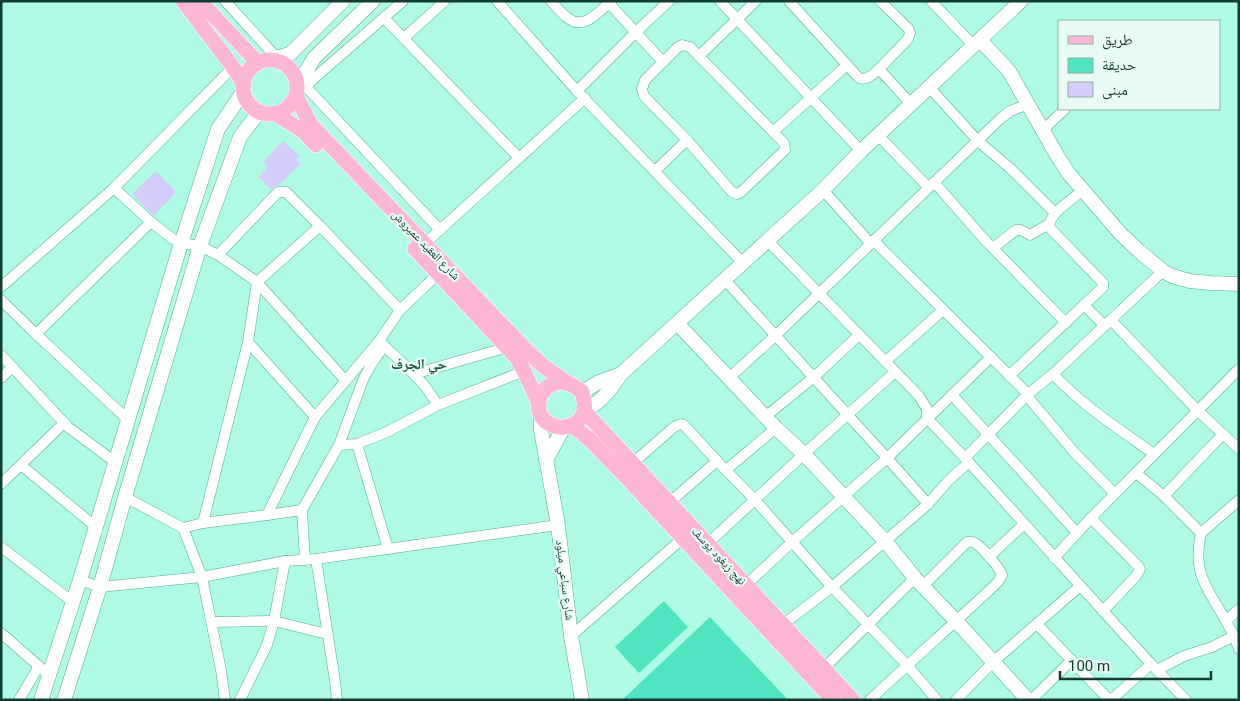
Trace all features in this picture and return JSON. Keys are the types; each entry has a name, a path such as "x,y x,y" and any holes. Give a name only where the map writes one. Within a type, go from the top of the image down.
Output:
{"main road":[{"path":"183,1 233,67 251,108 267,115 276,114 285,110 291,104 297,91 296,78 291,70 276,60 267,60 251,68 246,75 243,88"},
{"path":"200,1 267,60"},
{"name":"شارع العقيد عميروش","path":"297,91 311,125 420,247 438,274 517,358 540,410"},
{"name":"شارع العقيد عميروش","path":"276,114 304,132 379,210 526,350 568,383"},
{"path":"554,383 568,383 575,386 583,403 580,419 567,426 551,425 540,410 540,397 543,391 554,383"},
{"name":"نهج زيغود يوسف","path":"583,403 670,502 702,549 818,673 854,700"},
{"name":"نهج زيغود يوسف","path":"567,426 588,438 683,538 702,549 746,585 784,625 818,673 833,700"}],"street":[{"path":"225,1 267,60 290,54 338,3"},
{"path":"297,91 314,58 373,1"},
{"path":"403,1 311,81 308,89 440,230"},
{"path":"404,38 445,1"},
{"path":"497,1 581,95 743,263"},
{"path":"551,1 567,18 581,24 590,19 609,2 663,62"},
{"path":"420,247 519,158 581,95 636,32 669,1"},
{"path":"720,1 861,151"},
{"path":"698,56 756,1"},
{"path":"789,1 859,78 862,79 879,70 908,39 910,33 908,28 880,1"},
{"path":"930,1 1009,71 1062,162 1120,233 1139,251 1172,276 1190,281 1239,284"},
{"path":"583,403 599,382 621,374 768,241 1018,2"},
{"path":"384,18 519,158"},
{"path":"678,46 690,47 698,56 784,143 785,150 737,194 732,192 687,140 642,93 645,80 678,46"},
{"path":"773,132 847,65"},
{"path":"1,287 114,188 233,67"},
{"path":"879,70 911,104"},
{"path":"41,700 44,671 73,602 218,130 243,88"},
{"path":"930,88 978,141 1011,169 1055,213"},
{"path":"729,378 1000,119 1010,111 1029,104"},
{"path":"1043,130 1064,110"},
{"path":"64,700 100,587 200,246 240,137 258,112"},
{"path":"878,135 931,185 1066,323"},
{"path":"655,171 687,140"},
{"path":"114,188 172,239 200,246 218,255 257,282 345,380"},
{"path":"822,190 872,242 991,357 1027,395 1074,452 1115,494"},
{"path":"993,248 1016,230 1021,230 1030,235 1049,224 1055,213 1083,190"},
{"path":"218,255 278,192 286,192 400,310"},
{"path":"36,334 151,222"},
{"path":"1009,376 1103,287 1103,284 1049,227 1049,224"},
{"path":"203,522 248,342 257,282 320,226"},
{"path":"768,241 919,396 927,409 927,418 1186,700"},
{"path":"784,625 832,587 928,504 988,434 1027,395 1053,374 1164,271"},
{"path":"337,700 327,634 310,560 302,510 339,445 363,380 400,310 438,274"},
{"path":"725,280 928,504"},
{"path":"1,300 128,419"},
{"path":"1084,305 1108,323 1239,449"},
{"path":"886,361 943,310"},
{"path":"677,322 776,428 804,454 885,541 919,582 1029,700 1072,660"},
{"path":"765,416 814,377 860,335"},
{"path":"248,342 315,416"},
{"path":"267,516 315,416 345,380 381,344"},
{"path":"381,344 414,374 438,405"},
{"path":"414,374 508,347"},
{"path":"1,355 64,423 115,462"},
{"path":"746,585 887,458 991,357"},
{"path":"1,378 12,367"},
{"path":"1054,558 1239,368"},
{"path":"339,445 357,444 387,432 438,405 524,371"},
{"path":"702,549 895,372"},
{"path":"1053,374 1085,404 1154,454"},
{"path":"952,395 1077,533"},
{"name":"شارع سباعي ميلود","path":"540,410 582,700"},
{"path":"1,484 64,423"},
{"path":"633,462 674,427 682,424 688,427 832,587 938,700"},
{"path":"546,460 567,426"},
{"path":"726,470 776,428"},
{"path":"1164,496 1223,434"},
{"path":"357,444 388,549"},
{"path":"670,502 717,461"},
{"path":"21,465 96,527"},
{"path":"1136,473 1164,496 1201,533"},
{"path":"126,497 183,528 202,577 221,670 225,700"},
{"path":"1239,500 1201,533 1198,555 1198,567 1207,590 1226,621 1239,649"},
{"path":"183,528 203,522 267,516 302,510"},
{"path":"1092,518 1140,569 1136,576 1103,611"},
{"path":"989,557 1024,524"},
{"path":"80,580 100,587 202,577 285,561 310,560 558,525"},
{"path":"572,636 683,538"},
{"path":"818,673 867,624 967,542 975,543 1001,572 1001,578 956,622 870,700"},
{"path":"1,548 73,602"},
{"path":"240,700 267,645 274,621 285,561"},
{"path":"956,700 993,662 1080,586"},
{"path":"1226,621 1239,609"},
{"path":"212,622 274,621 327,634"},
{"path":"1037,624 1110,700 1154,667 1212,647 1234,636"},
{"path":"1,633 44,671"},
{"path":"19,700 44,671"}],"green space":[{"path":"664,601 688,627 639,673 615,647"},
{"path":"710,617 788,700 622,700"}],"building":[{"path":"283,141 299,155 296,160 301,163 279,185 271,190 259,177 267,168 264,161"},
{"path":"156,171 176,192 154,216 132,194"}],"district":[{"name":"حي الجرف","path":"419,364"}]}
